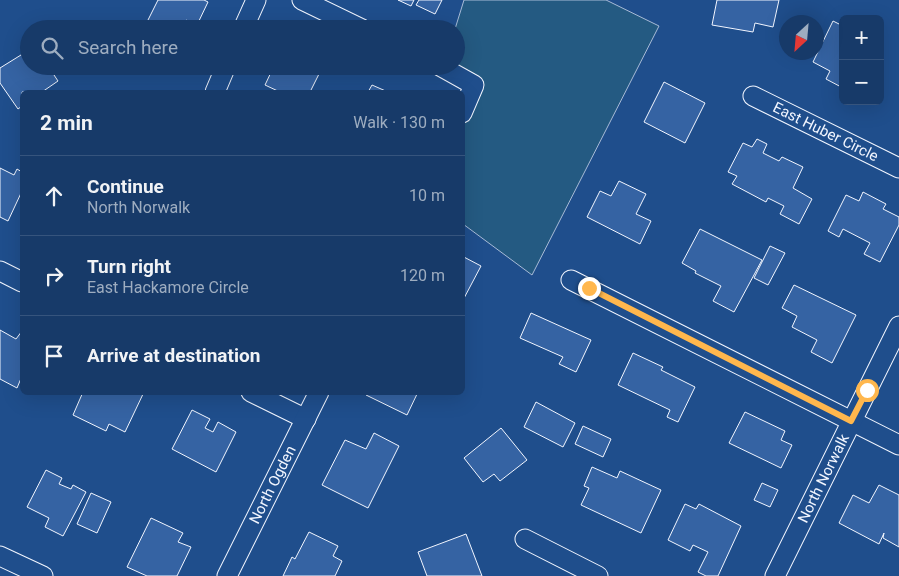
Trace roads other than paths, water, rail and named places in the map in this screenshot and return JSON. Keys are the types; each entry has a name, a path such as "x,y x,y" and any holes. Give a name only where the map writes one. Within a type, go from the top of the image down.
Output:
{"street":[{"path":"247,20 256,0"},
{"path":"302,0 343,20"},
{"path":"216,90 222,75"},
{"path":"457,75 474,84 465,106"},
{"name":"East Huber Circle","path":"753,96 899,168"},
{"path":"0,271 20,281"},
{"path":"572,280 899,445"},
{"name":"North Norwalk","path":"774,576 899,326"},
{"path":"258,395 306,419"},
{"name":"North Ogden","path":"227,576 318,395"},
{"path":"525,539 598,576"},
{"path":"0,556 43,576"}]}
